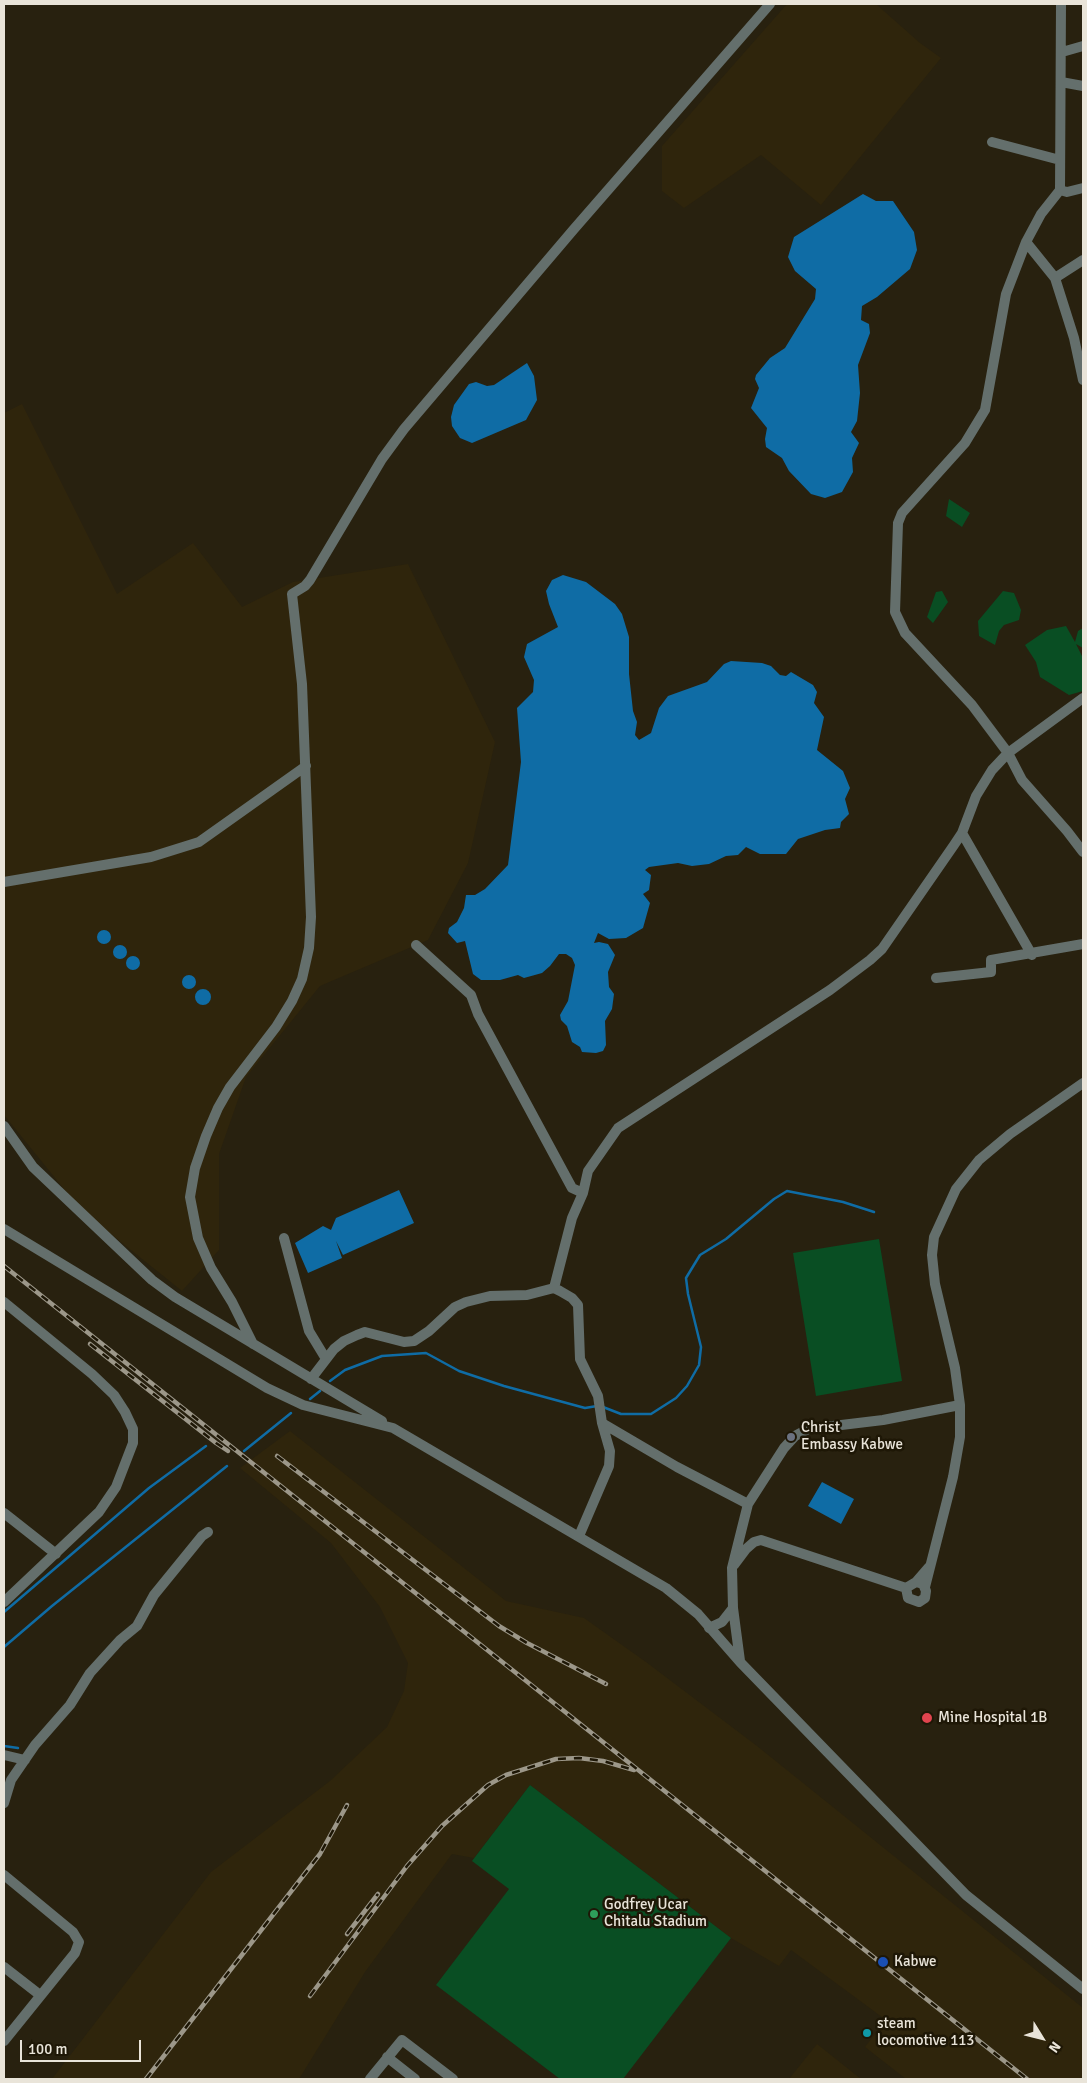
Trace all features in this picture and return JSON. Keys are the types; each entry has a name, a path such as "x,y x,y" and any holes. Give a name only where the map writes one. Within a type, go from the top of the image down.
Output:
{"street":[{"path":"253,1344 232,1302 211,1268 198,1238 190,1197 195,1168 218,1108 230,1087 276,1027 302,979 309,948 311,917 306,766 302,684 292,594 305,586 310,580 382,460 404,429 574,228 770,4"},
{"path":"1061,4 1060,190 1041,214 1026,242 1000,314 985,410 965,443 907,506 898,523 895,612 905,633 972,705 1008,753 1022,780 1068,831 1083,852"},
{"path":"1062,52 1083,46"},
{"path":"1061,82 1083,86"},
{"path":"992,142 1060,160"},
{"path":"1060,190 1067,192 1083,188"},
{"path":"1026,242 1055,278 1078,337 1083,380"},
{"path":"1055,278 1083,260"},
{"path":"554,1288 572,1218 583,1193 588,1171 618,1128 830,990 882,949 962,833 982,785 1008,753 1083,698"},
{"path":"4,882 151,857 199,842 306,766"},
{"path":"962,833 1032,955"},
{"path":"936,978 991,972 991,960 1032,955 1083,944"},
{"path":"416,945 471,995 478,1014 572,1188 583,1193"},
{"path":"732,1568 746,1549 754,1542 761,1540 906,1588 920,1584 929,1567 953,1477 960,1437 960,1406 955,1368 935,1284 932,1255 934,1237 942,1215 956,1189 979,1160 1010,1134 1083,1083"},
{"path":"4,1126 33,1167 152,1280 175,1297 393,1428 666,1588 698,1614 740,1662 966,1895 1083,1989"},
{"path":"4,1228 267,1388 303,1405 393,1428"},
{"path":"284,1238 309,1332 326,1359"},
{"path":"311,1379 326,1359 344,1341 365,1332 404,1342 414,1342 455,1307 466,1302 490,1296 527,1295 554,1288 572,1298 578,1305 580,1359 598,1396 601,1419 610,1451 609,1466 579,1536"},
{"path":"4,1302 92,1374 114,1395 133,1429 133,1443 116,1487 99,1512 4,1602"},
{"path":"740,1662 733,1608 732,1568 748,1504 784,1448 801,1432 960,1406"},
{"path":"601,1419 677,1467 748,1504"},
{"path":"4,1514 56,1554"},
{"path":"4,1803 11,1780 25,1760 70,1705 90,1674 120,1640 137,1626 154,1595 202,1536 208,1532"},
{"path":"906,1588 908,1598 919,1602 925,1598 920,1584"},
{"path":"709,1628 722,1622 733,1608"},
{"path":"4,1755 25,1760"},
{"path":"4,1875 78,1938 78,1948 75,1953 4,2041"},
{"path":"4,1967 40,1995"},
{"path":"370,2079 401,2041 404,2041 452,2079"},
{"path":"387,2057 415,2079"}],"shaded area":[{"path":"787,4 876,4 920,43 941,58 821,205 761,155 684,208 662,191 662,146"},
{"path":"22,404 117,594 193,543 242,607 293,582 408,564 495,742 468,863 428,940 320,986 246,1077 219,1154 219,1250 182,1291 81,1210 4,1115 4,413"},
{"path":"290,1431 506,1601 584,1618 646,1662 757,1746 1083,2008 1083,2079 906,2079 865,2047 886,2020 791,1950 779,1966 731,1938 530,1785 474,1858 452,1854 365,1972 299,2079 52,2079 211,1872 330,1781 387,1727 404,1691 408,1663 380,1607 331,1543 240,1468"},
{"path":"817,2044 861,2079 789,2079"}],"green space":[{"path":"949,499 970,513 962,527 946,516"},
{"path":"942,591 948,602 933,623 927,617 936,592"},
{"path":"1003,591 1014,593 1021,610 1019,620 1004,625 999,631 995,645 979,636 978,621"},
{"path":"1066,626 1075,642 1078,631 1083,628 1083,648 1076,644 1083,658 1083,691 1069,695 1040,677 1036,662 1025,645 1047,630"},
{"path":"879,1239 902,1381 816,1396 793,1253"},
{"name":"Godfrey Ucar Chitalu Stadium","path":"530,1785 731,1938 623,2079 560,2079 436,1985 509,1889 472,1861"}],"water":[{"path":"863,194 876,201 893,201 914,232 917,250 910,269 877,297 862,306 861,320 869,324 870,333 858,365 860,393 857,421 851,432 859,443 852,458 853,472 842,492 825,498 811,494 789,471 782,458 766,447 767,428 751,408 759,388 755,379 756,375 770,358 785,348 815,299 816,289 795,271 788,257 794,237"},
{"path":"527,363 534,376 537,400 526,420 472,443 460,438 452,426 451,417 454,405 469,384 476,382 487,386 494,385"},
{"path":"563,575 586,582 615,604 622,614 629,637 629,674 633,711 637,722 635,735 639,740 651,733 659,708 668,696 707,682 724,664 731,661 762,663 771,666 780,675 786,676 791,672 813,685 817,692 814,703 824,717 817,750 843,771 850,788 845,799 849,814 841,822 840,828 825,830 798,839 786,854 760,854 746,847 738,855 726,856 709,864 692,866 678,863 649,867 645,870 651,875 649,890 643,894 650,903 643,928 626,938 609,939 598,933 594,943 608,944 615,955 608,972 609,987 614,994 612,1009 605,1021 606,1045 603,1051 596,1053 582,1052 580,1047 572,1042 567,1026 561,1020 560,1015 568,1001 575,965 572,958 566,954 559,954 542,973 524,978 518,975 500,980 481,980 473,974 465,941 457,943 448,933 449,928 457,922 464,908 466,895 475,895 485,889 508,865 521,762 517,708 533,692 534,680 524,657 527,644 558,627 546,591 552,580"},
{"path":"101,930 107,930 111,937 107,944 101,944 97,940 97,934"},
{"path":"117,945 123,945 127,952 123,959 117,959 113,955 113,949"},
{"path":"130,956 136,956 140,963 136,970 130,970 126,966 126,960"},
{"path":"186,975 192,975 196,982 192,989 186,989 182,985 182,979"},
{"path":"203,989 209,991 211,997 209,1003 203,1005 197,1003 195,997 197,991"},
{"path":"399,1190 414,1223 343,1255 336,1241 342,1258 308,1273 295,1243 323,1226 331,1230 336,1218"},
{"path":"822,1482 854,1499 841,1524 808,1506"}],"waterway":[{"path":"603,1407 621,1414 651,1414 676,1398 687,1386 699,1365 701,1347 686,1278 700,1255 726,1239 774,1199 787,1191 843,1202 874,1212"},
{"path":"330,1381 345,1370 382,1356 426,1353 459,1371 504,1386 585,1408 597,1406"},
{"path":"310,1399 320,1391"},
{"path":"244,1451 291,1413"},
{"path":"4,1612 149,1488 206,1446"},
{"path":"4,1647 52,1606 227,1466"},
{"path":"4,1746 18,1748"}],"railway":[{"path":"4,1266 1027,2079"},
{"path":"90,1344 228,1451"},
{"path":"277,1456 499,1626 527,1643 606,1684"},
{"path":"310,1996 407,1866 442,1826 488,1785 506,1775 556,1759 579,1758 603,1761 634,1770"},
{"path":"146,2079 320,1854 347,1805"},
{"path":"347,1934 378,1894"}],"place":[{"name":"Christ Embassy Kabwe","path":"791,1437"},
{"name":"Mine Hospital 1B","path":"927,1718"},
{"name":"Godfrey Ucar Chitalu Stadium","path":"594,1914"},
{"name":"Kabwe","path":"883,1962"},
{"name":"steam locomotive 113","path":"867,2033"}]}
